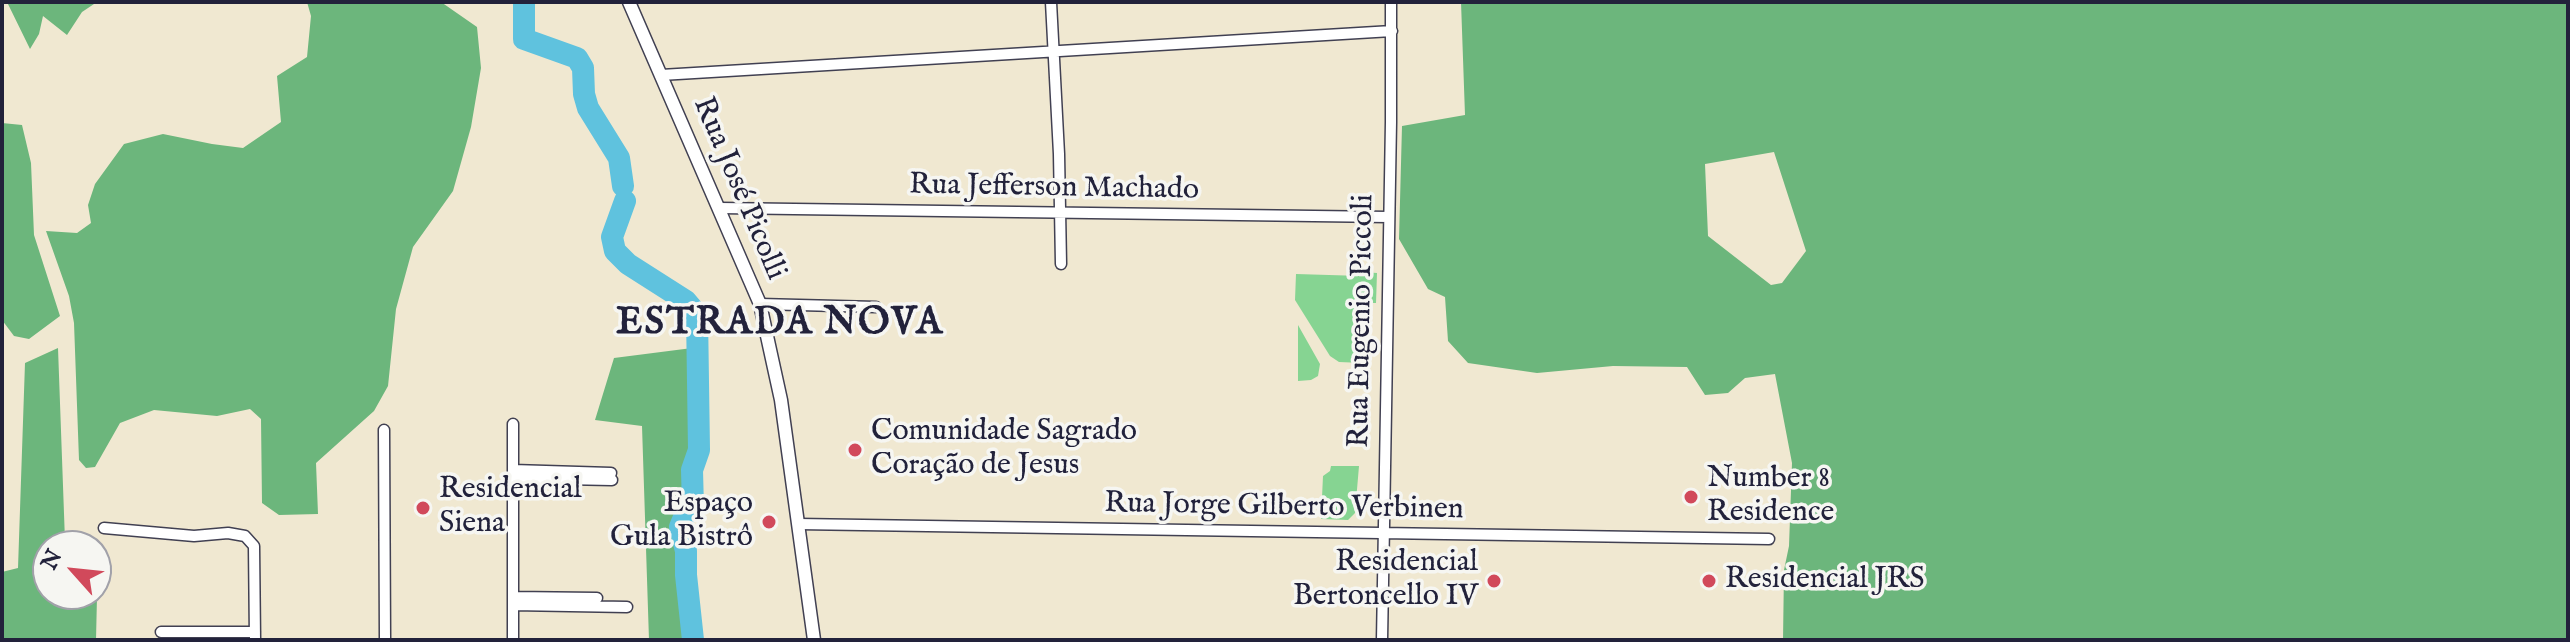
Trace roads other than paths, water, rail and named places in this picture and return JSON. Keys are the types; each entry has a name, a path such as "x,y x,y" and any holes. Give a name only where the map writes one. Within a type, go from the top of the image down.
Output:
{"street":[{"name":"Rua José Picolli","path":"629,2 760,304 776,374 814,640"},
{"path":"1051,2 1061,264"},
{"name":"Rua Eugenio Piccoli","path":"1382,640 1391,2"},
{"path":"661,75 1392,31"},
{"name":"Rua Jefferson Machado","path":"720,208 1388,217"},
{"path":"760,304 876,307"},
{"path":"513,424 513,640"},
{"path":"384,430 385,640"},
{"path":"513,474 611,476"},
{"name":"Rua Jorge Gilberto Verbinen","path":"798,524 1769,539"},
{"path":"104,528 194,536 228,533 245,536 254,546 255,636 161,632"},
{"path":"513,601 597,598"},
{"path":"513,601 627,607"}],"waterway":[{"path":"524,2 524,39 577,58 583,68 588,108 619,158 623,186"},
{"path":"625,201 612,237 615,251 628,264 686,301 697,314 699,450 692,470 693,508 685,515 680,527 686,551 693,640"}],"place":[{"name":"Comunidade Sagrado Coração de Jesus","path":"855,450"},
{"name":"Number 8 Residence","path":"1691,497"},
{"name":"Residencial Siena","path":"423,508"},
{"name":"Espaço Gula Bistrô","path":"769,522"},
{"name":"Residencial Bertoncello IV","path":"1494,581"},
{"name":"Residencial JRS","path":"1709,581"}],"district":[{"name":"ESTRADA NOVA","path":"780,325"}]}
